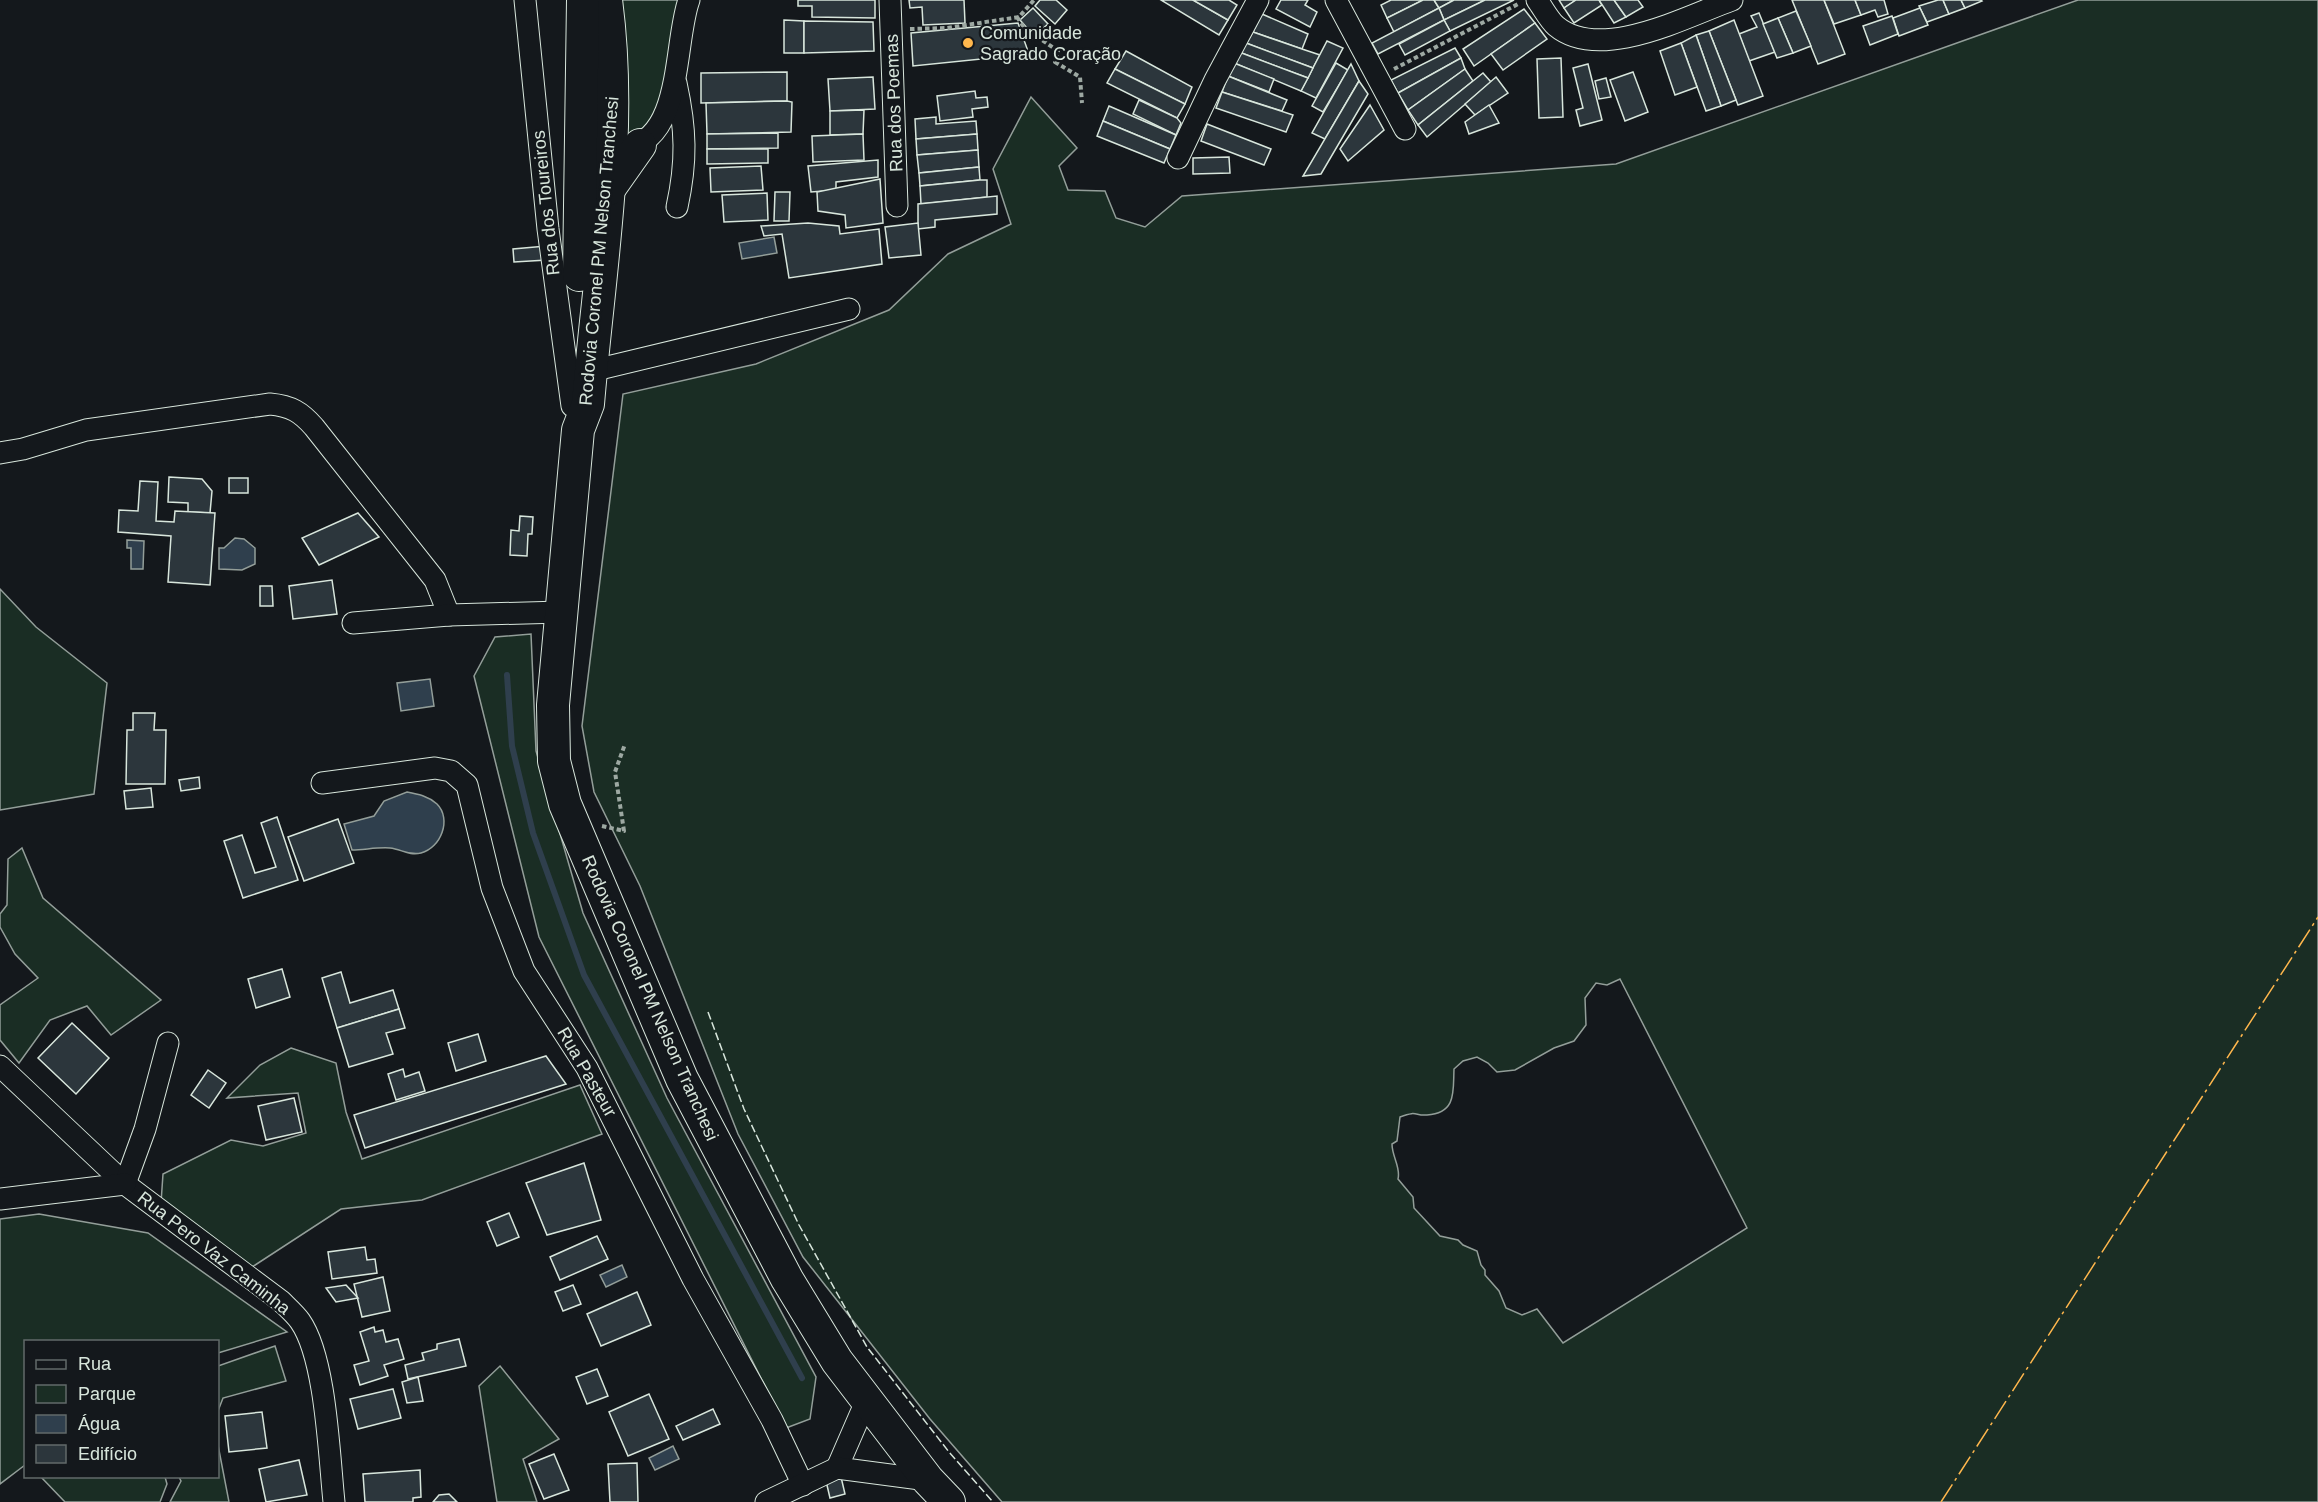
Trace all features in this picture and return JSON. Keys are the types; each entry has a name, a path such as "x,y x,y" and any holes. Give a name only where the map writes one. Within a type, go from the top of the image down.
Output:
{"highway":[{"name":"Rodovia Coronel PM Nelson Tranchesi","path":"591,6 575,418 553,705 554,761 559,786 658,1025 710,1136 787,1279 837,1361 939,1491"},
{"path":"591,6 597,129 600,136 626,147"},
{"name":"Rodovia Coronel PM Nelson Tranchesi","path":"575,418 588,404 607,193 626,147"}],"street":[{"name":"Rua dos Toureiros","path":"525,0 548,230 575,418"},
{"path":"677,207 683,181 686,141 676,82 678,47 689,0"},
{"name":"Rua dos Poemas","path":"890,0 897,206"},
{"path":"1179,158 1215,80 1258,0"},
{"path":"1336,0 1406,129"},
{"path":"1538,0 1556,26 1585,39 1605,40 1630,37 1731,0"},
{"path":"626,147 655,129 669,104 676,82"},
{"path":"591,371 849,309"},
{"path":"0,453 23,449 86,430 270,404 286,405 299,412 314,428 435,580 449,615"},
{"path":"353,623 449,615 561,612"},
{"name":"Rua Pasteur","path":"322,783 435,768 451,771 467,785 492,888 524,971 587,1068 693,1280 772,1420 803,1485"},
{"name":"Rua Pero Vaz Caminha","path":"168,1043 146,1129 125,1184 281,1301 300,1321 313,1346 319,1369 334,1502"},
{"path":"0,1066 125,1184"},
{"path":"0,1199 125,1184"},
{"path":"837,1468 867,1399"},
{"path":"766,1502 837,1468 939,1491"}],"path":[{"path":"891,30 946,28 1016,17 1034,0"},
{"path":"1377,78 1525,0"},
{"path":"1016,17 1031,38 1039,38 1058,51 1055,62 1080,77 1082,103"},
{"path":"572,819 624,831 615,772 625,744"}],"green space":[{"path":"606,0 689,0 655,129 611,149"},
{"path":"2078,0 2318,0 2318,1502 1002,1502 930,1419 803,1257 738,1134 640,886 594,792 582,726 623,394 756,364 889,310 948,254 1011,224 993,169 1031,97 1077,148 1059,166 1068,190 1105,191 1116,218 1145,227 1182,196 1616,164","holes":["1620,979 1747,1228 1563,1343 1537,1309 1522,1315 1506,1308 1499,1291 1485,1275 1477,1251 1463,1245 1458,1240 1440,1236 1414,1208 1413,1197 1398,1179 1392,1144 1397,1141 1400,1117 1437,1113 1444,1110 1453,1093 1454,1069 1463,1061 1477,1057 1497,1072 1515,1070 1554,1048 1574,1041 1586,1025 1585,998 1596,983 1607,985"]},
{"path":"0,589 36,627 107,683 94,794 0,810"},
{"path":"531,634 536,751 583,913 667,1098 816,1377 810,1419 786,1428 539,937 474,676 495,637"},
{"path":"22,848 43,898 161,1000 111,1035 87,1006 50,1020 19,1063 0,1040 0,1005 38,978 15,954 0,927 0,914 7,905 8,859"},
{"path":"291,1048 336,1063 346,1112 362,1159 580,1085 602,1134 422,1200 341,1209 249,1269 161,1203 163,1174 231,1140 263,1146 306,1133 298,1093 227,1098 260,1065"},
{"path":"39,1214 148,1233 287,1332 219,1353 219,1340 24,1340 24,1466 0,1484 0,1219"},
{"path":"275,1346 286,1381 223,1398 219,1408 219,1366"},
{"path":"500,1366 559,1439 523,1459 537,1502 497,1502 479,1386"},
{"path":"219,1450 229,1502 170,1502 181,1481 180,1478 219,1478"},
{"path":"42,1478 165,1478 167,1484 160,1502 65,1502"}],"water":[{"path":"774,237 777,253 742,259 739,243"},
{"path":"235,538 244,539 255,548 255,564 242,570 219,569 219,548 224,548"},
{"path":"127,540 144,541 143,569 131,569 131,548 127,548"},
{"path":"430,679 434,706 401,711 397,683"},
{"path":"407,792 430,799 441,810 444,825 434,845 417,854 390,848 352,850 344,824 374,816 384,801"},
{"path":"622,1265 627,1277 606,1287 600,1275"},
{"path":"673,1446 679,1459 655,1470 649,1458"}],"building":[{"path":"798,0 875,0 875,18 812,17 812,6 798,6"},
{"path":"909,0 964,0 965,23 923,25 922,7 910,8"},
{"path":"1040,0 1056,0 1067,10 1055,24 1035,6"},
{"path":"1161,0 1193,0 1228,20 1219,35"},
{"path":"1193,0 1229,0 1237,5 1228,20"},
{"path":"1281,0 1308,0 1305,5 1317,12 1310,27 1276,9"},
{"path":"1391,0 1423,0 1387,18 1381,5"},
{"path":"1423,0 1434,0 1439,8 1394,32 1387,18"},
{"path":"1434,0 1454,0 1439,8"},
{"path":"1454,0 1485,0 1444,20 1439,8"},
{"path":"1485,0 1514,0 1450,31 1444,20"},
{"path":"1559,0 1576,0 1564,8"},
{"path":"1576,0 1599,0 1602,5 1574,23 1564,8"},
{"path":"1599,0 1614,0 1626,17 1614,23"},
{"path":"1614,0 1638,0 1643,7 1626,17"},
{"path":"1792,0 1824,0 1845,54 1818,64"},
{"path":"1824,0 1855,0 1861,15 1834,24"},
{"path":"1855,0 1884,0 1888,14 1878,17 1875,10 1861,15"},
{"path":"1943,0 1949,14 1927,22 1919,6"},
{"path":"1943,0 1961,0 1965,8 1949,14"},
{"path":"1961,0 1981,0 1982,1 1965,8"},
{"path":"1033,8 1048,24 1034,36 1020,20"},
{"path":"1439,8 1444,20 1378,54 1372,43"},
{"path":"1920,8 1928,25 1899,36 1893,18"},
{"path":"1524,9 1535,23 1474,66 1463,49"},
{"path":"1796,11 1811,46 1793,53 1778,18"},
{"path":"1759,13 1775,52 1749,61 1739,34 1757,27 1751,16"},
{"path":"1262,14 1308,34 1302,49 1253,32"},
{"path":"1892,16 1898,34 1870,45 1863,26"},
{"path":"1778,18 1793,53 1777,58 1763,24"},
{"path":"784,20 804,21 804,53 784,53"},
{"path":"1444,20 1450,31 1405,55 1399,44"},
{"path":"1734,20 1763,96 1738,105 1709,31"},
{"path":"804,21 873,22 874,51 804,53"},
{"name":"Comunidade Sagrado Coração","path":"1018,23 1029,54 913,66 911,33"},
{"path":"1535,23 1547,39 1503,70 1491,54"},
{"path":"1709,31 1736,100 1721,106 1696,35"},
{"path":"1253,32 1320,55 1313,68 1246,43"},
{"path":"1696,35 1721,106 1706,111 1681,43"},
{"path":"1327,41 1343,48 1316,98 1301,91"},
{"path":"1246,43 1313,68 1308,78 1239,52"},
{"path":"1681,43 1697,87 1675,95 1660,51"},
{"path":"1455,48 1461,58 1398,93 1391,80"},
{"path":"1126,51 1192,87 1185,104 1115,69"},
{"path":"1239,52 1308,78 1301,91 1234,63"},
{"path":"1461,58 1465,69 1408,110 1398,93"},
{"path":"1561,58 1563,117 1539,118 1537,59"},
{"path":"1234,63 1274,79 1269,92 1228,76"},
{"path":"1336,63 1348,70 1323,112 1312,106"},
{"path":"1351,64 1359,81 1325,139 1312,133"},
{"path":"1588,64 1602,120 1580,126 1576,110 1583,108 1573,68"},
{"path":"1115,69 1185,104 1177,118 1107,83"},
{"path":"1465,69 1473,81 1418,125 1408,110"},
{"path":"787,72 787,101 701,103 701,73"},
{"path":"1633,72 1648,112 1625,121 1610,80"},
{"path":"1483,73 1491,82 1427,137 1418,125"},
{"path":"1228,76 1287,100 1282,111 1222,92"},
{"path":"873,77 875,109 830,111 828,79"},
{"path":"1496,77 1508,93 1475,115 1465,104"},
{"path":"1606,78 1611,97 1599,99 1595,81"},
{"path":"1359,81 1368,94 1321,174 1303,176"},
{"path":"975,91 976,98 987,97 988,107 972,109 973,117 940,121 937,96"},
{"path":"1222,92 1293,115 1286,132 1216,108"},
{"path":"1139,100 1177,118 1181,123 1176,135 1133,114"},
{"path":"792,102 791,132 707,134 706,103"},
{"path":"1370,105 1384,130 1348,161 1340,149"},
{"path":"1489,105 1499,123 1469,134 1465,122"},
{"path":"1109,106 1176,135 1170,149 1103,121"},
{"path":"864,110 863,134 830,135 830,111"},
{"path":"936,117 936,124 976,121 977,134 916,139 915,119"},
{"path":"1103,121 1170,149 1164,163 1097,136"},
{"path":"1207,124 1271,149 1264,165 1201,141"},
{"path":"778,133 778,148 707,149 707,134"},
{"path":"863,134 864,160 813,162 812,136"},
{"path":"977,134 978,150 917,155 916,139"},
{"path":"707,149 768,149 768,163 707,164"},
{"path":"978,150 979,167 919,173 917,155"},
{"path":"1229,157 1230,173 1193,174 1193,158"},
{"path":"878,160 878,177 836,182 836,190 811,192 808,166"},
{"path":"761,166 763,190 711,192 710,168"},
{"path":"979,167 980,180 920,186 919,173"},
{"path":"880,179 883,223 846,228 845,215 818,211 817,192"},
{"path":"987,180 987,197 921,204 920,186"},
{"path":"775,192 790,192 789,221 774,221"},
{"path":"767,193 768,220 724,222 722,195"},
{"path":"997,196 997,214 935,220 935,227 918,229 918,204"},
{"path":"808,223 839,226 840,234 879,229 882,264 789,278 782,234 764,236 761,226"},
{"path":"918,223 921,255 889,258 885,227"},
{"path":"546,246 547,260 514,262 513,249"},
{"path":"169,477 202,479 212,491 210,513 188,512 188,503 168,502"},
{"path":"229,478 248,478 248,493 229,493"},
{"path":"140,481 158,482 156,521 174,522 175,511 215,513 210,585 168,582 171,536 118,532 119,510 138,511"},
{"path":"358,513 379,537 319,565 302,538"},
{"path":"520,516 533,517 532,534 528,534 527,556 510,555 511,530 519,531"},
{"path":"332,580 337,614 293,619 289,586"},
{"path":"260,586 272,586 273,606 260,606"},
{"path":"133,713 155,713 154,730 166,730 165,784 126,784 127,730 133,730"},
{"path":"199,777 200,788 181,791 179,780"},
{"path":"151,788 153,807 126,809 124,791"},
{"path":"277,817 298,880 243,898 224,841 242,835 255,873 276,867 261,823"},
{"path":"338,819 354,863 304,881 288,837"},
{"path":"282,969 290,997 256,1008 248,979"},
{"path":"341,972 350,1003 393,990 399,1009 337,1028 322,978"},
{"path":"399,1009 405,1028 386,1033 393,1054 349,1067 337,1028"},
{"path":"72,1023 109,1058 76,1094 38,1058"},
{"path":"478,1034 486,1061 456,1071 448,1043"},
{"path":"546,1056 566,1084 365,1148 354,1115"},
{"path":"403,1069 405,1077 419,1072 425,1091 396,1100 388,1074"},
{"path":"208,1070 226,1083 209,1108 191,1095"},
{"path":"294,1098 302,1132 266,1140 258,1106"},
{"path":"584,1163 601,1220 547,1235 526,1183"},
{"path":"509,1213 519,1237 497,1246 487,1222"},
{"path":"597,1236 608,1259 560,1280 550,1257"},
{"path":"365,1247 367,1260 375,1259 377,1273 332,1279 328,1252"},
{"path":"383,1277 390,1311 362,1317 354,1284"},
{"path":"346,1285 358,1298 336,1302 326,1288"},
{"path":"573,1285 581,1304 563,1311 555,1292"},
{"path":"637,1292 651,1325 601,1346 587,1314"},
{"path":"374,1327 375,1332 383,1330 386,1342 398,1339 404,1359 384,1365 388,1376 360,1385 354,1365 369,1361 360,1332"},
{"path":"459,1339 466,1366 408,1379 405,1365 424,1360 422,1353 437,1349 437,1344"},
{"path":"597,1369 608,1396 587,1404 576,1377"},
{"path":"418,1377 423,1401 407,1403 402,1382"},
{"path":"393,1389 401,1418 358,1429 350,1399"},
{"path":"649,1394 669,1439 628,1456 609,1412"},
{"path":"713,1409 720,1424 683,1440 676,1426"},
{"path":"262,1412 267,1448 229,1452 225,1416"},
{"path":"554,1454 569,1490 544,1499 529,1464"},
{"path":"299,1460 307,1495 266,1502 259,1469"},
{"path":"637,1463 638,1502 610,1502 608,1464"},
{"path":"420,1470 421,1497 413,1498 413,1502 365,1502 363,1474"},
{"path":"841,1477 845,1494 830,1498 826,1481"},
{"path":"449,1494 457,1502 433,1502 439,1495"}],"waterway":[{"path":"507,675 512,746 533,833 584,975 802,1378"}],"fence":[{"path":"708,1012 744,1109 799,1225 867,1347 949,1452 993,1502"}],"power":[{"path":"1941,1502 2318,917"}],"place":[{"name":"Comunidade Sagrado Coração","path":"968,43"}]}
